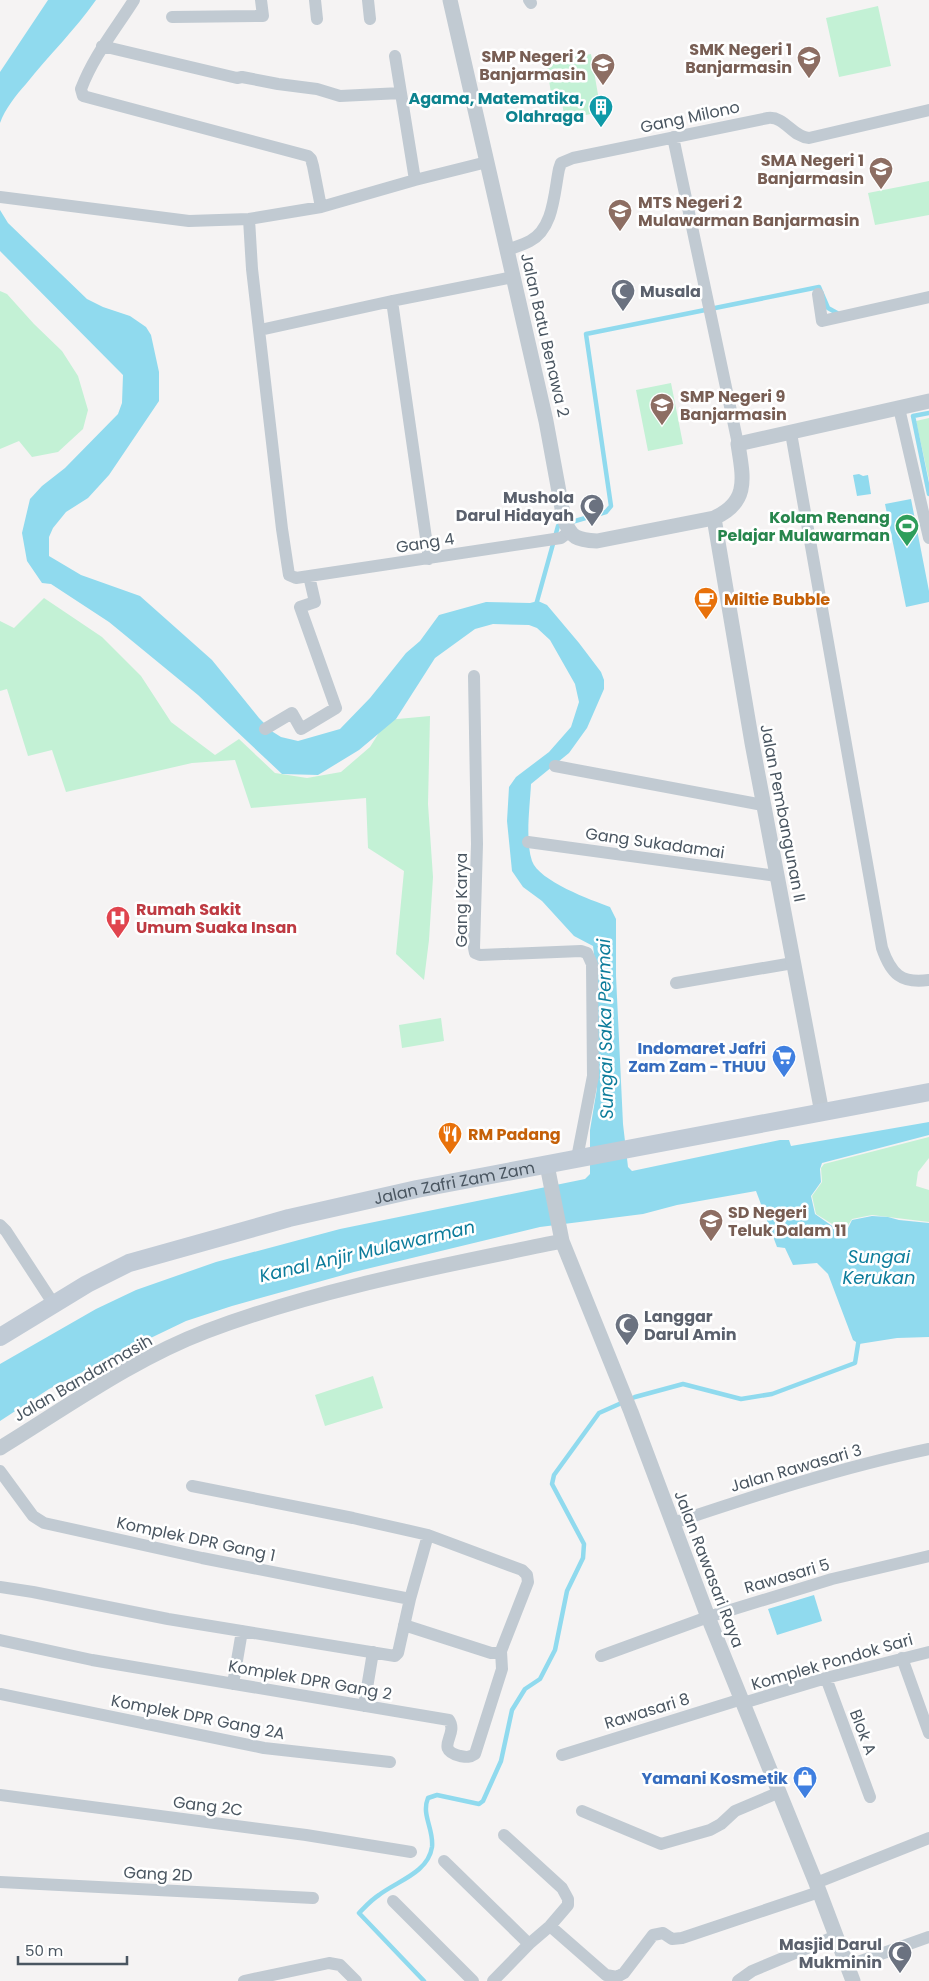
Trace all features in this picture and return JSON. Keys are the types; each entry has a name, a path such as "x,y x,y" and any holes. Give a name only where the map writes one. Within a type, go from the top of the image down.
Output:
{"main road":[{"name":"Jalan Zafri Zam Zam","path":"0,1337 53,1303 129,1263 280,1220 417,1189 548,1171 581,1158 929,1092"}],"street":[{"path":"134,0 102,46 82,86 81,93 84,96 308,156 313,166 321,207"},
{"path":"172,17 263,16 261,0"},
{"path":"315,0 317,18"},
{"path":"368,0 370,19"},
{"name":"Jalan Batu Benawa 2","path":"450,0 546,421 565,530"},
{"path":"102,46 237,78 242,77 317,89 340,96 401,92"},
{"path":"395,56 415,180"},
{"name":"Gang Milono","path":"508,250 531,240 542,230 550,215 559,169 566,160 774,117 778,118 796,135 809,138 929,110"},
{"path":"565,530 577,538 596,541 714,518 725,513 736,502 741,492 743,480 738,444 673,137"},
{"path":"0,197 189,221 249,219 321,207 487,162"},
{"path":"249,219 252,270 260,330 513,277"},
{"path":"818,294 822,321 929,297"},
{"path":"392,301 429,559"},
{"name":"Gang 4","path":"260,330 288,571 292,577 429,559 544,541 565,530"},
{"path":"738,444 929,401"},
{"path":"899,408 929,538"},
{"path":"791,433 882,948 887,963 896,974 916,982 929,980"},
{"name":"Jalan Pembangunan II","path":"714,518 763,805 822,1113"},
{"path":"265,729 292,713 301,730 336,708 300,607 315,602 309,576"},
{"name":"Gang Karya","path":"474,676 475,953 480,955 581,951 587,953 590,958 592,964 594,1076 581,1158"},
{"path":"556,766 763,805"},
{"name":"Gang Sukadamai","path":"528,842 777,876"},
{"path":"676,982 793,964"},
{"name":"Jalan Rawasari Raya","path":"548,1171 561,1238 631,1412 708,1617 780,1792 853,1981"},
{"path":"0,1225 6,1231 53,1303"},
{"name":"Jalan Bandarmasih","path":"0,1448 119,1374 207,1331 294,1303 394,1277 561,1238"},
{"name":"Jalan Rawasari 3","path":"673,1523 780,1488 899,1455 929,1449"},
{"name":"Komplek DPR Gang 1","path":"0,1471 34,1516 44,1523 202,1558 410,1599"},
{"path":"192,1486 428,1535 522,1570 527,1575 528,1582 501,1651 498,1653 492,1653 404,1625"},
{"path":"0,1587 168,1619 395,1656 398,1653 410,1599 428,1535"},
{"name":"Rawasari 5","path":"601,1656 708,1617 832,1580 929,1556"},
{"path":"233,1684 242,1631"},
{"name":"Komplek DPR Gang 2","path":"0,1640 92,1660 449,1720 452,1727 448,1750 450,1753 470,1757 475,1754 502,1669 501,1651"},
{"path":"364,1706 373,1652"},
{"name":"Komplek Pondok Sari","path":"742,1701 929,1652"},
{"path":"902,1658 929,1733"},
{"name":"Blok A","path":"826,1678 870,1797"},
{"name":"Komplek DPR Gang 2A","path":"0,1694 264,1748 390,1762"},
{"name":"Rawasari 8","path":"562,1755 742,1701"},
{"path":"582,1811 661,1844 710,1830 721,1824 735,1811 780,1792"},
{"name":"Gang 2C","path":"0,1795 296,1834 411,1852"},
{"path":"493,1981 528,1944 550,1926 568,1905 568,1899 562,1888 504,1835"},
{"path":"550,1926 606,1975 617,1977 624,1973 653,1935 663,1933 672,1939 682,1938 817,1887 929,1838"},
{"path":"444,1861 528,1944"},
{"name":"Gang 2D","path":"0,1882 313,1898"},
{"path":"393,1901 472,1981"},
{"path":"738,1981 752,1971 836,1936"},
{"path":"848,1966 929,1937"},
{"path":"244,1981 329,1964 340,1965 356,1981"}],"green space":[{"path":"878,6 891,66 839,77 826,18"},
{"path":"591,54 601,112 565,119 561,98 552,99 546,62"},
{"path":"929,181 929,215 875,225 868,193"},
{"path":"0,291 7,294 62,351 78,376 88,410 83,429 58,452 32,457 19,441 0,449"},
{"path":"671,383 683,444 648,451 636,390"},
{"path":"929,418 929,480 916,421"},
{"path":"44,598 102,637 141,676 171,722 215,755 239,739 275,773 307,778 341,772 370,747 387,720 430,716 428,804 433,877 424,980 396,954 404,871 368,848 366,798 251,808 235,760 192,763 66,792 52,750 28,756 7,689 0,691 0,621 14,628"},
{"path":"441,1018 444,1041 402,1048 399,1025"},
{"path":"929,1137 929,1158 918,1172 916,1186 929,1190 929,1222 872,1215 852,1219 847,1227 837,1227 816,1214 812,1196 822,1182 821,1168 824,1164"},
{"path":"373,1376 383,1408 325,1426 315,1395"}],"water":[{"path":"48,0 96,0 15,97 0,123 0,72"},
{"path":"0,210 8,223 87,299 103,307 130,316 146,327 151,335 159,372 159,401 109,475 88,498 66,512 53,528 49,537 49,556 81,575 140,596 212,660 259,718 273,732 281,737 298,741 340,729 370,698 406,653 420,641 439,615 486,602 530,603 538,601 547,605 601,672 604,680 604,689 587,728 569,753 531,784 528,823 530,853 532,861 544,876 566,889 610,907 616,919 616,976 623,1124 628,1167 632,1171 780,1140 789,1140 791,1146 929,1122 929,1135 822,1163 820,1169 821,1182 811,1196 815,1214 835,1228 848,1228 852,1220 872,1216 929,1223 929,1337 897,1338 859,1344 853,1340 828,1274 817,1263 793,1265 785,1248 777,1247 756,1191 677,1205 643,1214 540,1227 354,1272 232,1306 186,1321 134,1346 49,1389 0,1421 0,1364 96,1309 136,1290 216,1262 340,1229 585,1179 590,1174 590,1130 597,1088 595,963 593,946 574,936 542,901 523,887 512,871 507,821 509,787 516,777 549,752 571,727 579,702 575,684 550,640 537,628 529,625 493,624 475,629 435,658 396,719 359,750 318,775 282,774 198,695 109,622 51,584 42,583 27,561 22,533 30,499 42,486 65,468 118,414 122,403 123,375 0,251"},
{"path":"859,474 863,476 868,475 871,494 857,496 853,475"},
{"name":"Kolam Renang Pelajar Mulawarman","path":"911,499 929,591 929,602 906,607 885,504"},
{"path":"814,1595 822,1621 777,1635 768,1609"}],"waterway":[{"path":"536,605 558,526 606,512 611,506 586,334 819,287 828,308 837,313"},
{"path":"929,413 913,416 929,494"},
{"path":"424,1981 359,1913 376,1897 411,1876 425,1864 432,1847 426,1810 428,1798 437,1795 479,1804 483,1801 501,1761 512,1710 525,1689 540,1679 555,1650 567,1591 583,1558 584,1544 552,1484 554,1475 599,1413 635,1397 683,1384 741,1399 772,1394 855,1363 859,1338"}],"place":[{"name":"SMK Negeri 1 Banjarmasin","path":"809,79"},
{"name":"SMP Negeri 2 Banjarmasin","path":"603,86"},
{"name":"Agama, Matematika, Olahraga","path":"601,128"},
{"name":"SMA Negeri 1 Banjarmasin","path":"881,190"},
{"name":"MTS Negeri 2 Mulawarman Banjarmasin","path":"620,232"},
{"name":"Musala","path":"623,312"},
{"name":"SMP Negeri 9 Banjarmasin","path":"662,426"},
{"name":"Mushola Darul Hidayah","path":"592,527"},
{"name":"Kolam Renang Pelajar Mulawarman","path":"907,547"},
{"name":"Miltie Bubble","path":"706,620"},
{"name":"Rumah Sakit Umum Suaka Insan","path":"118,939"},
{"name":"Indomaret Jafri Zam Zam - THUU","path":"784,1078"},
{"name":"RM Padang","path":"450,1155"},
{"name":"SD Negeri Teluk Dalam 11","path":"711,1242"},
{"name":"Langgar Darul Amin","path":"627,1346"},
{"name":"Yamani Kosmetik","path":"805,1799"},
{"name":"Masjid Darul Mukminin","path":"900,1974"}],"water label":[{"name":"Sungai Saka Permai","path":"605,1029"},
{"name":"Kanal Anjir Mulawarman","path":"367,1251"},
{"name":"Sungai Kerukan","path":"879,1266"}]}
